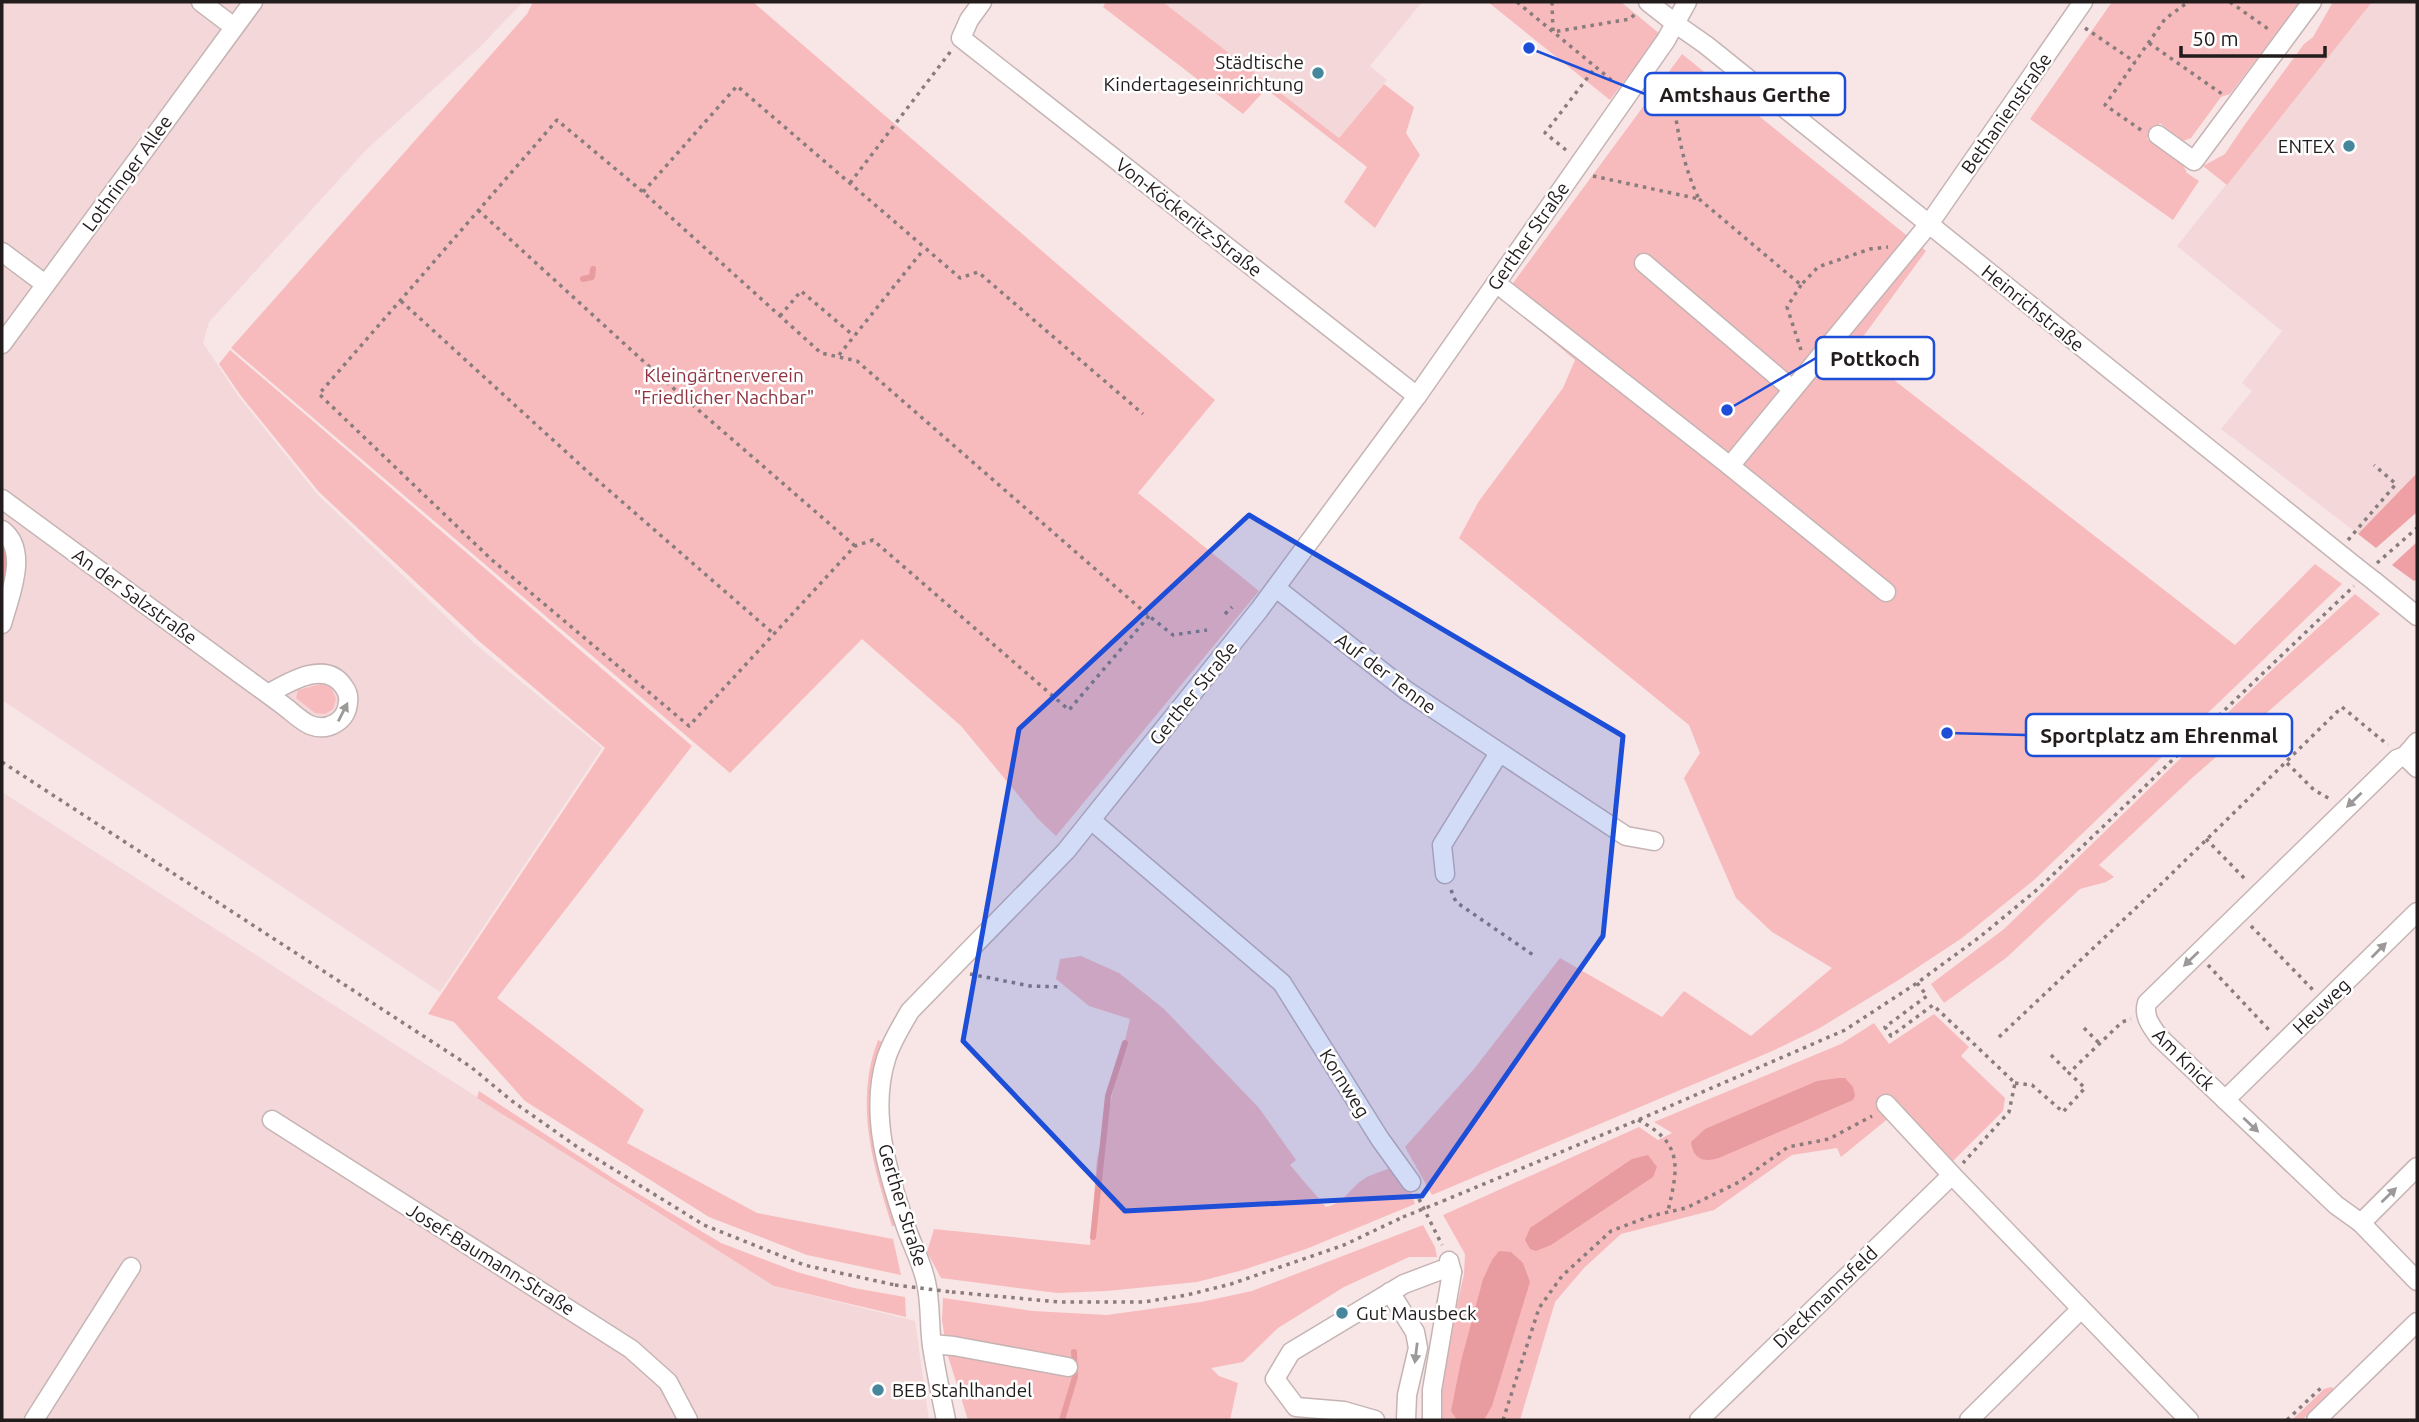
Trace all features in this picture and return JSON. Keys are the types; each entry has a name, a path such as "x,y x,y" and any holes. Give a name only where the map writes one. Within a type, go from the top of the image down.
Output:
{"street":[{"path":"201,2 234,27"},
{"name":"Lothringer Allee","path":"2,344 253,2"},
{"path":"961,38 969,20 982,2"},
{"name":"Gerther Straße","path":"946,1420 932,1344 931,1307 925,1279 889,1174 883,1144 880,1113 882,1076 893,1040 911,1011 949,969 1044,876 1276,588 1496,283 1650,61 1687,2"},
{"name":"Bethanienstraße","path":"1730,466 1929,223 2084,2"},
{"path":"2158,135 2194,161 2312,2"},
{"name":"Heinrichstraße","path":"1643,6 1706,44 2417,616"},
{"name":"Von-Köckeritz-Straße","path":"961,38 1416,396"},
{"path":"2,252 45,284"},
{"path":"1644,263 1791,389"},
{"path":"1496,283 1886,592"},
{"name":"An der Salzstraße","path":"2,499 268,694"},
{"path":"2,530 7,534 15,552 16,575 2,624"},
{"name":"Auf der Tenne","path":"1276,588 1407,691 1499,753 1626,836 1654,841"},
{"path":"1445,874 1442,845 1499,753"},
{"name":"Am Knick","path":"2413,755 2397,759 2343,811 2147,1003 2146,1014 2158,1037 2336,1205 2361,1223 2417,1281"},
{"name":"Kornweg","path":"1091,820 1282,983 1380,1139 1411,1182"},
{"name":"Heuweg","path":"2225,1100 2417,912"},
{"path":"1886,1104 2189,1420"},
{"name":"Josef-Baumann-Straße","path":"272,1120 631,1349 668,1382 688,1420"},
{"path":"2361,1223 2417,1167"},
{"name":"Dieckmannsfeld","path":"1699,1420 1952,1175"},
{"path":"1375,1420 1344,1411 1296,1407 1275,1379 1292,1352 1404,1284 1450,1266"},
{"path":"1432,1420 1432,1390 1450,1266"},
{"path":"34,1420 131,1267"},
{"path":"1390,1292 1415,1332 1418,1348 1407,1395 1406,1420"},
{"path":"1969,1420 2081,1309"},
{"path":"2316,1420 2417,1322"},
{"path":"932,1344 1068,1367"}],"path":[{"path":"1517,2 1627,93"},
{"path":"1552,2 1553,32"},
{"path":"2158,135 2150,137 2105,105 2165,19 2188,2"},
{"path":"2230,2 2283,40"},
{"path":"1553,32 1630,19 1643,6"},
{"path":"2071,19 2135,62"},
{"path":"849,183 961,38"},
{"path":"2148,43 2235,104"},
{"path":"1650,61 1670,77 1679,138 1690,181 1699,199 1801,285"},
{"path":"1595,68 1545,133 1577,167 1699,199"},
{"path":"643,192 737,86 960,278 978,272 1143,414"},
{"path":"1149,616 1069,709 873,540 855,546 689,726 492,560 319,394 557,120 643,192 821,353 857,360 1173,635 1207,630"},
{"path":"478,210 665,381 855,546"},
{"path":"1808,370 1787,307 1801,285 1818,267 1870,249 1886,246 1903,253"},
{"path":"839,355 925,249"},
{"path":"779,316 801,291 854,336"},
{"path":"400,300 588,472 775,635"},
{"path":"808,341 811,336"},
{"path":"2338,552 2396,484 2374,465"},
{"path":"2,762 471,1067 512,1101 576,1146 704,1225 804,1265 895,1285 1059,1302 1154,1300 1187,1295 1344,1245 1403,1217 1638,1120 1845,1030 1917,983 2039,888 2365,574 2417,528"},
{"path":"1224,614 1232,607"},
{"path":"1998,1037 2287,763 2342,707 2389,746 2413,755"},
{"path":"2287,763 2314,790 2326,795 2343,811"},
{"path":"2206,839 2259,893"},
{"path":"1445,874 1456,902 1535,957"},
{"path":"2239,913 2325,1003"},
{"path":"2197,954 2283,1044"},
{"path":"949,969 1031,986 1062,987"},
{"path":"1917,983 1927,996 1885,1027 1891,1036 1933,1005 2015,1083 2032,1085 2063,1112 2085,1088 2051,1055"},
{"path":"2070,1073 2122,1022 2146,1014"},
{"path":"2084,1028 2099,1044"},
{"path":"1952,1175 2009,1112 2015,1083"},
{"path":"1503,1420 1539,1308 1562,1276 1611,1231 1668,1211 1686,1208 1739,1182 1788,1147 1829,1139 1868,1120 1886,1104"},
{"path":"1638,1120 1668,1140 1672,1150 1676,1167 1668,1211"},
{"path":"1411,1182 1450,1266"}],"highlighted area":[{"path":"1249,515 1623,736 1603,936 1422,1196 1125,1211 963,1041 1019,729"}],"shaded area":[{"path":"2,2 523,2 480,47 367,149 209,322 203,343 239,397 318,495 474,643 602,748 440,992 2,700"},
{"name":"Städtische Kindertageseinrichtung","path":"1163,2 1422,2 1370,66 1387,80 1339,138"},
{"path":"2372,2 2417,2 2417,473 2358,534 2221,429 2252,391 2242,383 2282,331 2177,246"},
{"path":"2417,473 2417,512 2376,548 2358,534"},
{"path":"2,539 9,570 2,601"},
{"path":"2417,542 2417,579 2414,581 2392,565"},
{"path":"2,792 656,1212 778,1287 915,1321 929,1420 2,1420"},
{"path":"1845,1078 1853,1087 1853,1100 1719,1158 1704,1160 1694,1152 1691,1142 1705,1129 1817,1081"},
{"path":"1648,1155 1657,1167 1653,1177 1551,1245 1536,1251 1530,1249 1525,1240 1530,1228 1632,1159"},
{"path":"1499,1251 1511,1252 1523,1263 1530,1282 1492,1406 1484,1420 1457,1420 1451,1411 1461,1361 1483,1279"}],"green space":[{"name":"Kleingärtnerverein \"Friedlicher Nachbar\"","path":"533,2 753,2 1215,400 1138,493 1259,591 1056,836 1038,819 961,726 862,639 730,773 231,348 527,14"},
{"path":"1106,2 1163,2 1339,138 1384,84 1414,107 1406,133 1420,155 1375,228 1344,202 1367,167 1266,89 1243,114 1103,7"},
{"path":"1488,2 1621,2 1660,34 1610,100"},
{"path":"2112,2 2300,2 2230,94 2221,97 2191,138 2183,141 2160,123 2147,139 2182,163 2187,173 2199,181 2173,220 2030,119"},
{"path":"2333,2 2372,2 2227,185 2203,166 2225,154 2304,44 2313,37"},
{"path":"1682,54 1926,251 1854,349 2235,645 2315,564 2342,584 2034,880 1962,938 1818,1029 1770,1052 1432,1195 1405,1147 1474,1069 1560,958 1662,1017 1684,991 1751,1036 1832,968 1772,932 1736,898 1684,778 1700,753 1689,725 1459,538 1479,501 1563,388 1575,360 1502,298"},
{"path":"230,350 692,746 497,998 644,1110 627,1143 757,1213 893,1239 901,1275 807,1255 709,1217 525,1101 454,1022 428,1014 605,748 479,641 319,492 241,396 219,364"},
{"path":"2355,594 2380,614 2192,778 2099,865 2114,877 2080,889 2006,958 1944,1003 1931,984 2004,929 2275,667"},
{"path":"321,684 331,687 336,699 333,709 325,714 315,713 296,698 298,690"},
{"path":"1081,956 1119,973 1164,1009 1259,1108 1296,1160 1290,1165 1326,1207 1339,1202 1367,1177 1394,1167 1410,1187 1415,1204 1306,1249 1197,1282 1057,1293 941,1278 927,1252 934,1229 1090,1245 1097,1159 1130,1019 1089,1006 1056,979 1060,959"},
{"path":"1934,1014 1969,1047 1961,1056 2005,1098 2003,1111 1952,1162 1901,1108 1841,1157 1837,1148 1792,1155 1714,1210 1621,1234 1584,1268 1555,1302 1520,1420 1438,1420 1442,1372 1464,1274 1465,1254 1443,1215 1639,1127 1658,1140 1672,1133 1654,1122 1841,1044 1874,1023 1889,1044"},
{"path":"878,1040 882,1042 874,1064 871,1087 872,1134 895,1226 892,1226 878,1180 869,1134 867,1087"},
{"path":"479,1091 617,1181 721,1243 797,1272 854,1288 905,1297 906,1317 774,1286 477,1098"},
{"path":"1423,1225 1435,1247 1437,1257 1409,1257 1344,1287 1278,1328 1243,1362 1211,1368 1219,1376 1238,1383 1230,1420 968,1420 947,1353 942,1320 943,1298 1033,1311 1107,1315 1201,1302 1252,1291"},
{"path":"2324,1389 2334,1389 2302,1420 2292,1420"}],"waterway":[{"path":"583,279 592,277 593,269"},
{"path":"1093,1237 1108,1096 1125,1043"},
{"path":"1062,1420 1075,1377 1074,1352"}],"place":[{"name":"Amtshaus Gerthe","path":"1529,48"},
{"name":"Städtische Kindertageseinrichtung","path":"1318,73"},
{"name":"ENTEX","path":"2349,146"},
{"name":"Pottkoch","path":"1727,410"},
{"name":"Sportplatz am Ehrenmal","path":"1947,733"},
{"name":"Gut Mausbeck","path":"1342,1313"},
{"name":"BEB Stahlhandel","path":"878,1390"}]}
